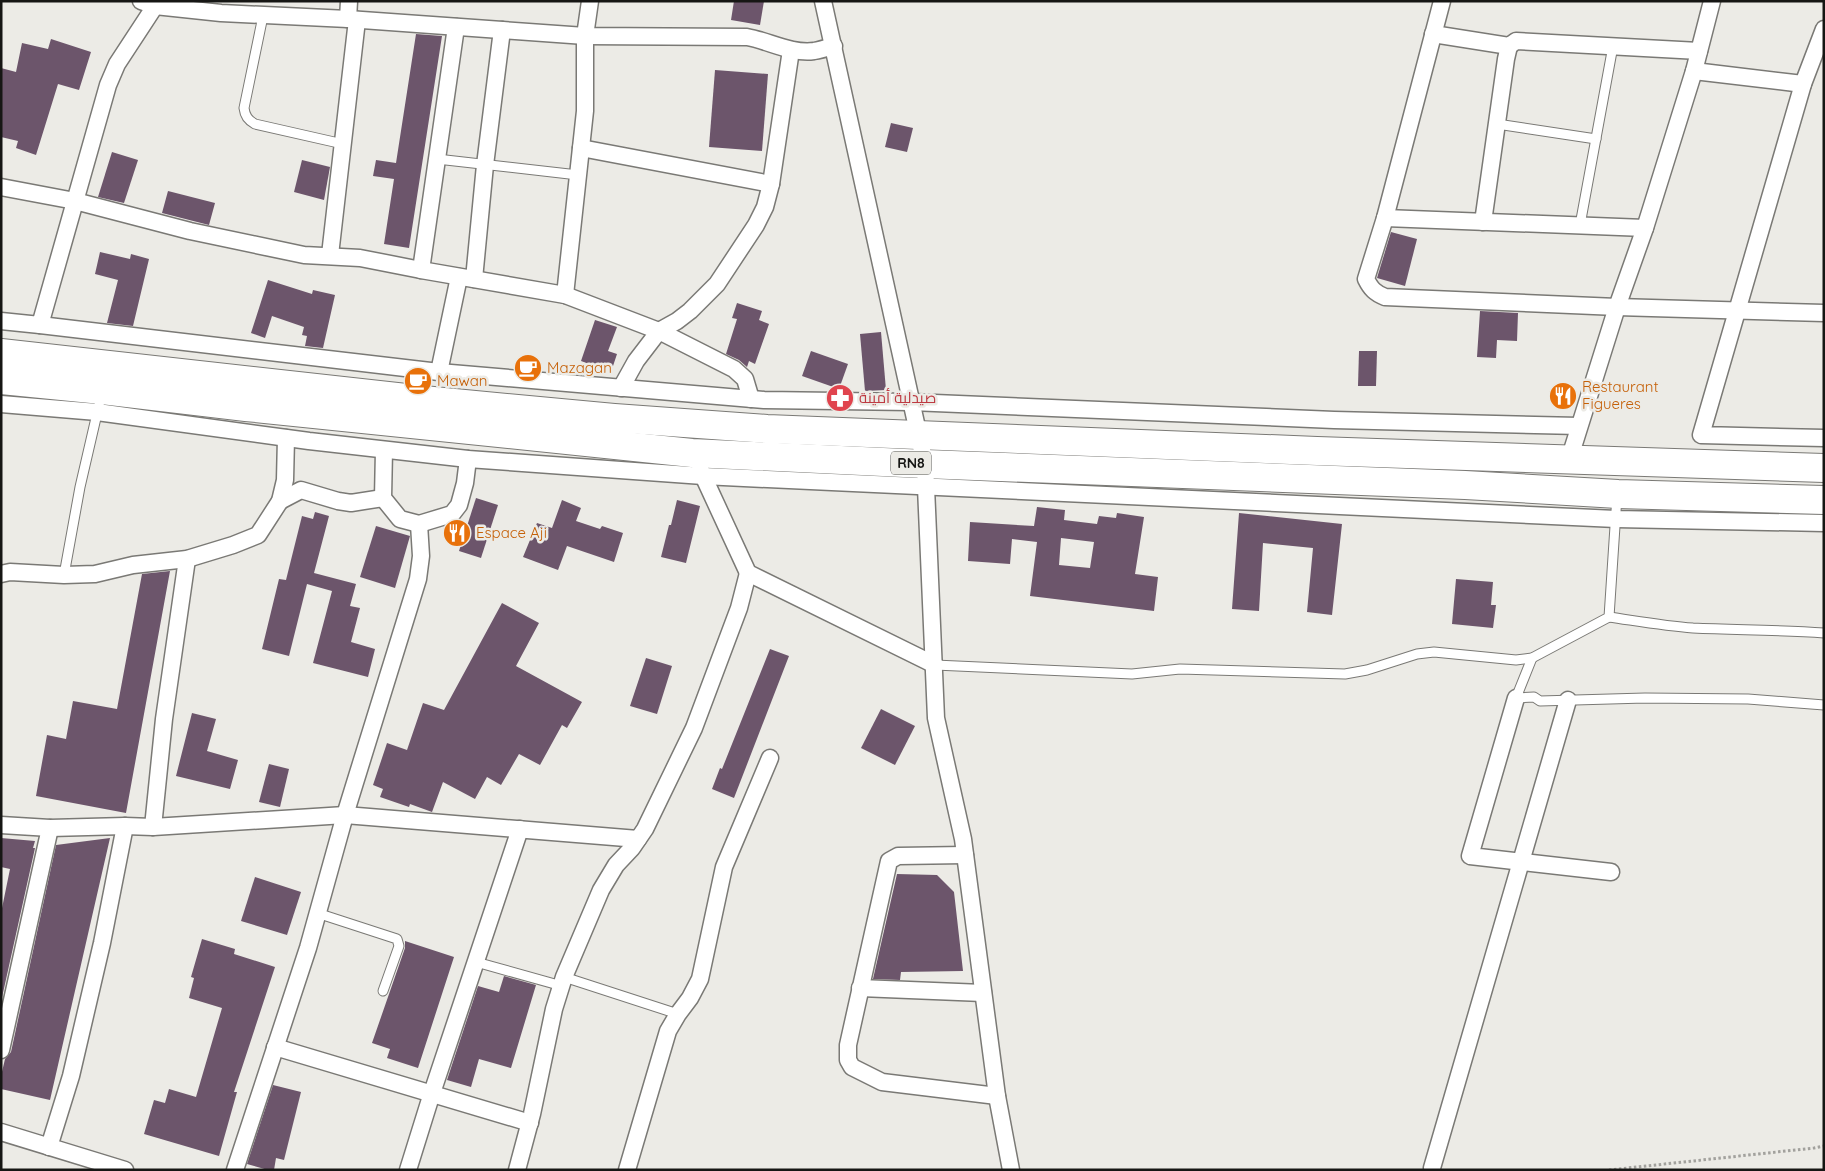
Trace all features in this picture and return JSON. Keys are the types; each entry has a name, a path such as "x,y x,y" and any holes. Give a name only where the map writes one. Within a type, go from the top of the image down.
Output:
{"highway":[{"name":"RN8","path":"1,353 50,357 373,395 614,418 767,429 1824,468"},
{"name":"RN8","path":"1,380 99,401 246,407 698,465 926,475 1465,485 1617,506 1824,500"}],"street":[{"path":"330,256 342,144 352,20 349,1"},
{"path":"565,295 585,110 585,36 590,1"},
{"path":"823,1 926,475 936,718 965,855 997,1096 1011,1170"},
{"path":"1442,1 1385,218 1366,279 1376,294 1385,297 1617,307 1824,313"},
{"path":"1570,460 1617,307 1645,228 1694,72 1712,1"},
{"path":"40,325 108,85 148,4 221,14 352,20 585,36 747,37 763,40 791,50 813,51 834,46"},
{"path":"422,270 456,27"},
{"path":"439,372 466,278 485,165 502,30"},
{"path":"1433,34 1509,46"},
{"path":"1694,464 1701,434 1803,84 1823,34"},
{"path":"1483,222 1509,46 1516,41 1699,51"},
{"path":"621,388 636,361 659,332 677,322 716,284 756,225 765,207 771,184 791,50"},
{"path":"1694,72 1803,84"},
{"path":"581,148 771,184"},
{"path":"1,188 75,201 190,231 304,255 360,258 565,295 659,332 734,369 744,379 751,399"},
{"path":"1385,218 1645,228"},
{"path":"1,321 439,372 751,399 911,402 1334,420 1579,426"},
{"path":"1,404 99,401 286,438 468,459 698,465 748,574 934,665"},
{"path":"1701,434 1824,438"},
{"path":"1,574 10,572 64,575 95,574 133,565 187,559 258,535 280,501 285,480 286,438"},
{"path":"384,450 383,498 400,519 419,524 452,514 459,505 468,459"},
{"path":"280,501 300,490 338,502 351,503 383,498"},
{"path":"1617,506 1824,523"},
{"path":"235,1170 308,948 345,815 418,579 421,556 419,524"},
{"path":"153,828 164,719 187,559"},
{"path":"517,1170 530,1123 554,1009 563,982 602,890 616,865 632,848 645,828 694,728 738,608 748,574"},
{"path":"1516,698 1470,856 1611,872"},
{"path":"1432,1168 1568,700"},
{"path":"627,1170 668,1031 700,979 724,867 770,758"},
{"path":"1,825 50,828 125,826 153,828 345,815 638,839"},
{"path":"49,1147 71,1076 102,943 125,826"},
{"path":"1,1050 50,828"},
{"path":"408,1170 520,829"},
{"path":"965,855 898,856 889,861 848,1045 848,1060 852,1067 882,1082 997,1096"},
{"path":"860,988 984,993"},
{"path":"275,1047 530,1123"},
{"path":"1,1132 125,1170"}],"lane":[{"path":"263,16 244,108 245,115 255,124 342,144"},
{"path":"1580,225 1613,46"},
{"path":"1496,124 1596,139"},
{"path":"437,159 578,175"},
{"path":"64,575 80,487 99,401"},
{"path":"1609,617 1617,506"},
{"path":"934,665 1132,674 1180,668 1345,674 1368,670 1417,654 1434,652 1516,660 1532,658 1609,617 1666,626 1824,633"},
{"path":"1532,658 1516,698 1534,697 1540,701 1645,698 1748,699 1824,705"},
{"path":"318,913 397,939 399,946 383,991"},
{"path":"476,962 563,982 678,1014"}],"path":[{"path":"1609,1170 1824,1146"}],"building":[{"path":"734,1 764,1 760,25 731,20"},
{"path":"416,34 442,36 409,248 384,244 394,179 373,176 376,160 396,163"},
{"path":"51,39 91,52 79,90 58,84 36,155 16,148 18,141 1,137 1,68 16,72 22,43 48,49"},
{"path":"715,70 768,74 762,151 709,147"},
{"path":"891,123 913,128 907,152 885,147"},
{"path":"112,152 138,160 124,203 98,197"},
{"path":"302,160 330,167 324,200 294,192"},
{"path":"168,191 215,203 209,225 162,213"},
{"path":"1391,232 1417,239 1405,286 1377,278"},
{"path":"100,252 130,259 131,254 149,259 133,326 107,323 118,280 95,274"},
{"path":"268,280 312,294 313,290 335,295 323,348 305,346 307,336 302,335 304,327 272,316 265,338 251,333"},
{"path":"737,303 762,311 759,320 769,324 755,364 749,361 747,367 739,360 726,354 737,319 732,318"},
{"path":"1480,311 1518,313 1517,341 1497,340 1496,358 1477,357"},
{"path":"595,320 617,327 608,351 617,354 611,372 581,361"},
{"path":"881,332 886,390 865,391 860,334"},
{"path":"811,351 848,364 839,389 802,376"},
{"path":"1359,351 1377,351 1376,386 1358,386"},
{"path":"476,498 498,505 481,558 459,551"},
{"path":"562,500 581,508 576,521 600,529 602,526 623,533 614,562 567,546 558,570 523,557 537,523 552,528"},
{"path":"677,500 700,506 686,563 661,557"},
{"path":"1037,507 1065,510 1064,520 1097,524 1099,516 1116,518 1117,513 1144,517 1135,574 1158,577 1154,611 1030,596 1037,542 1012,539 1010,564 968,561 970,522 1034,526","holes":["1061,538 1094,542 1090,568 1059,565"]},
{"path":"315,512 329,516 314,573 356,584 350,606 360,608 351,642 375,649 368,677 313,663 332,591 307,584 289,656 262,649 279,579 286,580 302,516 313,519"},
{"path":"1239,513 1342,524 1332,615 1307,612 1313,548 1263,543 1259,611 1232,609"},
{"path":"376,526 410,536 395,588 360,577"},
{"path":"170,571 126,813 36,796 47,735 66,739 73,701 117,709 142,574"},
{"path":"1456,579 1493,582 1491,605 1496,605 1493,628 1452,624"},
{"path":"502,603 539,623 516,666 582,702 567,728 562,725 540,765 519,754 501,785 487,777 475,799 443,782 432,812 410,804 409,807 380,797 383,789 373,785 387,743 407,750 423,703 444,710"},
{"path":"770,649 789,656 734,798 712,789 720,768 722,769"},
{"path":"646,658 672,666 657,714 630,706"},
{"path":"881,709 915,726 895,765 861,748"},
{"path":"192,713 216,719 207,751 238,760 230,789 176,776"},
{"path":"269,764 289,769 280,807 259,802"},
{"path":"1,838 35,841 33,848 35,848 1,1002 1,913 10,869 1,867"},
{"path":"110,838 50,1100 1,1089 1,1076 5,1059 11,1052 56,845"},
{"path":"897,874 937,875 954,892 963,971 901,972 900,980 873,979"},
{"path":"255,877 301,892 287,935 241,921"},
{"path":"202,939 235,949 234,954 275,967 234,1092 237,1092 219,1156 144,1134 154,1100 165,1103 169,1089 196,1097 222,1008 189,998 194,978 191,977"},
{"path":"405,941 454,957 418,1068 387,1058 390,1049 372,1043 405,948"},
{"path":"504,976 536,985 511,1068 479,1059 471,1087 447,1080 478,986 499,992"},
{"path":"273,1085 301,1092 284,1160 276,1158 274,1170 268,1170 247,1164"}],"place":[{"name":"Mazagan","path":"528,368"},
{"name":"Mawan","path":"418,381"},
{"name":"Restaurant Figueres","path":"1563,396"},
{"name":"صيدلية أمينة","path":"840,398"},
{"name":"Espace Aji","path":"457,533"}]}
